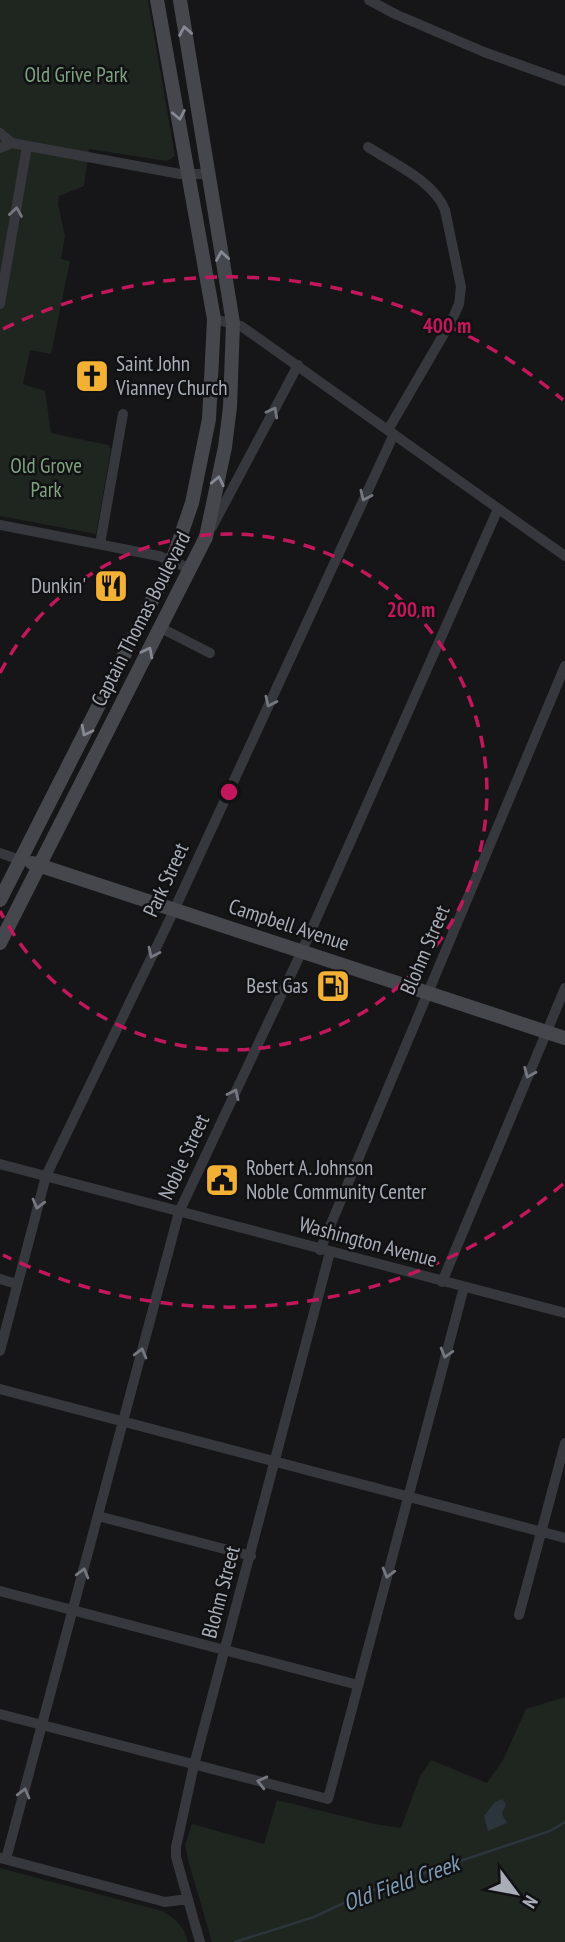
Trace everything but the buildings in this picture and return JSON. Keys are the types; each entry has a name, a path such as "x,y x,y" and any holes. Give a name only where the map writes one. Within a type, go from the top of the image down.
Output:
{"main road":[{"name":"Captain Thomas Boulevard","path":"0,900 172,561 192,503 209,419 214,319 157,0"},
{"name":"Captain Thomas Boulevard","path":"0,943 206,537 225,447 231,393 233,324 180,0"},
{"name":"Campbell Avenue","path":"20,860 565,1038"}],"street":[{"path":"369,0 484,52 565,81"},
{"path":"0,133 12,143 27,146 190,174 209,174"},
{"path":"0,148 12,143"},
{"path":"0,304 27,146"},
{"name":"Park Street","path":"0,1352 46,1176 174,910 391,432 459,304 461,287 446,210 441,198 418,179 368,147"},
{"path":"214,319 241,326 565,556"},
{"path":"206,537 298,365"},
{"path":"100,544 123,414"},
{"name":"Noble Street","path":"3,1858 43,1725 179,1212 302,951 498,509"},
{"path":"0,525 159,556 191,569"},
{"path":"161,628 210,653"},
{"name":"Blohm Street","path":"201,1942 176,1857 176,1847 194,1765 251,1556 325,1251 428,993 565,666"},
{"name":"Campbell Avenue","path":"0,853 20,860"},
{"path":"443,1282 565,988"},
{"name":"Washington Avenue","path":"0,1164 565,1313"},
{"path":"0,1279 18,1284"},
{"path":"0,1714 328,1799 464,1287"},
{"path":"0,1389 565,1538"},
{"path":"519,1615 565,1443"},
{"path":"98,1516 251,1556"},
{"path":"0,1591 358,1685"},
{"path":"3,1858 164,1902 188,1899"}],"green space":[{"name":"Old Grive Park","path":"0,0 148,0 175,156 167,161 89,149 84,186 59,196 58,204 65,236 61,259 70,261 51,354 30,350 23,384 45,391 51,433 108,445 111,449 96,534 0,516"},
{"path":"565,1697 565,1942 212,1942 185,1845 192,1824 264,1844 277,1800 401,1828 420,1776 431,1760 487,1783 503,1760 526,1709"},
{"path":"0,1868 162,1911 179,1924 188,1942 0,1942"}],"shaded area":[{"path":"502,1799 506,1804 502,1814 507,1823 488,1831 484,1816 494,1803"}],"waterway":[{"name":"Old Field Creek","path":"235,1942 314,1917 365,1893 550,1831 565,1822"}],"place":[{"name":"Saint John Vianney Church","path":"92,376"},
{"name":"Dunkin'","path":"111,586"},
{"name":"Best Gas","path":"333,986"},
{"name":"Robert A. Johnson Noble Community Center","path":"222,1180"}],"park label":[{"name":"Old Grove Park","path":"46,478"}]}
